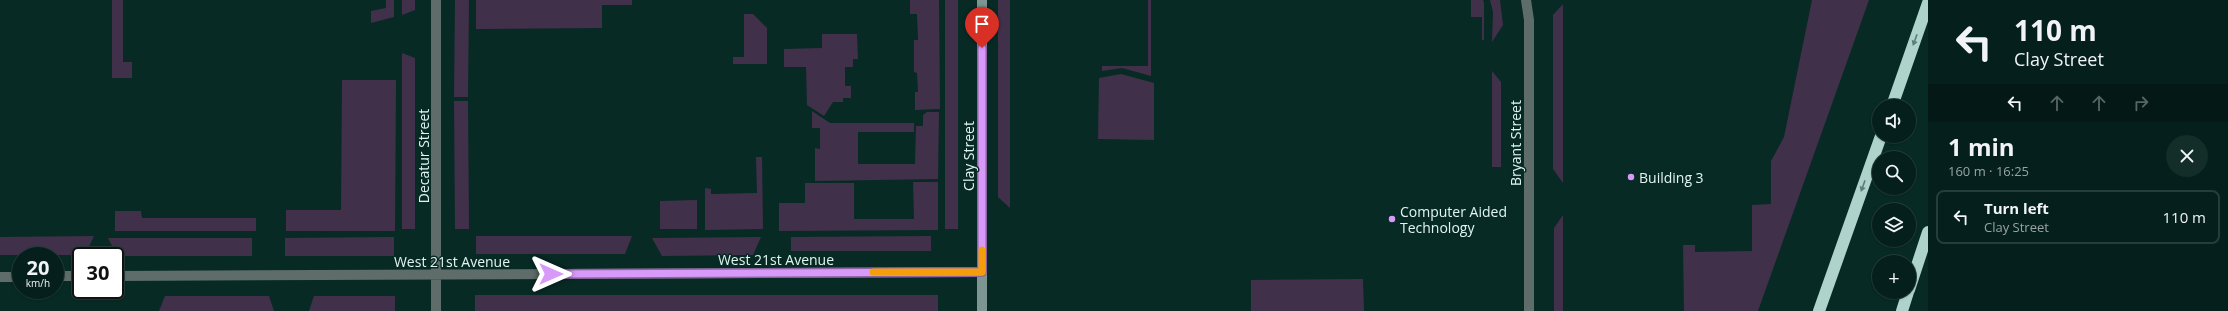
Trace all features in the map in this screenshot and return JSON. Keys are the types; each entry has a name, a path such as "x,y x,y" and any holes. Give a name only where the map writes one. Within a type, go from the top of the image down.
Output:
{"highway":[{"path":"1894,99 1928,3"},
{"path":"1819,311 1879,143"},
{"path":"1916,269 1928,232"},
{"path":"1902,311 1906,299"}],"street":[{"name":"Decatur Street","path":"436,0 436,311"},
{"name":"Clay Street","path":"982,0 982,311"},
{"name":"Bryant Street","path":"1526,0 1529,20 1529,311"},
{"name":"West 21st Avenue","path":"124,276 982,272"},
{"path":"0,277 12,277"}],"shaded area":[{"path":"112,0 123,0 123,62 132,62 132,78 112,78"},
{"path":"386,0 394,0 394,17 371,23 371,11 386,8"},
{"path":"402,0 415,0 415,10 402,15"},
{"path":"455,0 469,0 468,97 454,97"},
{"path":"476,0 632,0 632,5 602,5 602,28 476,29"},
{"path":"910,0 939,0 940,109 915,110 915,92 918,92 917,73 914,72 914,40 918,40 917,14 910,14"},
{"path":"945,0 958,0 958,229 945,229"},
{"path":"998,0 1010,0 1010,208 998,197"},
{"path":"1148,0 1151,0 1151,76 1122,68 1102,71 1102,66 1148,66"},
{"path":"1471,0 1483,0 1484,3 1484,40 1482,40 1482,17 1471,17"},
{"path":"1490,0 1500,0 1503,25 1492,42 1493,12"},
{"path":"1812,0 1869,0 1758,311 1684,311 1683,245 1695,245 1695,252 1752,251 1752,205 1771,204 1771,161 1784,137"},
{"path":"1563,4 1563,183 1553,169 1553,15"},
{"path":"744,14 753,14 767,28 767,64 733,64 733,57 744,57"},
{"path":"822,34 857,34 858,59 853,59 853,67 845,67 845,86 851,86 851,98 843,98 843,102 833,102 824,116 807,105 806,67 784,67 784,49 822,48"},
{"path":"402,53 415,58 415,229 402,229"},
{"path":"1492,71 1501,82 1501,167 1492,167"},
{"path":"1121,74 1154,83 1154,140 1098,139 1099,78"},
{"path":"342,80 396,80 395,231 286,231 286,210 341,210"},
{"path":"454,101 468,101 469,229 455,229"},
{"path":"812,111 830,123 914,123 914,132 858,132 858,164 915,164 916,126 923,126 923,115 927,112 939,112 938,179 815,181 815,148 820,149 820,128 812,128"},
{"path":"756,157 762,157 763,229 705,230 705,188 711,189 711,194 757,193"},
{"path":"913,182 938,182 938,230 779,231 779,203 805,203 805,183 854,183 854,219 914,219"},
{"path":"697,200 697,229 660,229 660,201"},
{"path":"115,211 141,211 142,218 256,218 256,231 115,231"},
{"path":"1563,215 1563,311 1554,311 1554,228"},
{"path":"94,236 89,247 72,247 72,255 64,255 64,247 12,247 12,255 0,255 0,237"},
{"path":"476,236 632,236 625,254 476,254"},
{"path":"931,236 931,251 791,251 791,237"},
{"path":"394,237 394,256 285,256 285,238"},
{"path":"761,237 753,255 662,256 652,238"},
{"path":"108,238 252,238 252,256 124,256 124,247 112,247"},
{"path":"1363,279 1364,311 1251,311 1251,280"},
{"path":"475,295 938,295 938,311 475,311"},
{"path":"165,296 269,296 274,311 159,311"},
{"path":"314,296 395,296 395,311 309,311"}],"slow traffic":[{"path":"873,272 982,272 982,250"}],"place":[{"name":"Building 3","path":"1631,177"},
{"name":"Computer Aided Technology","path":"1392,219"}],"route":[{"path":"551,274 982,272 982,48"}]}
